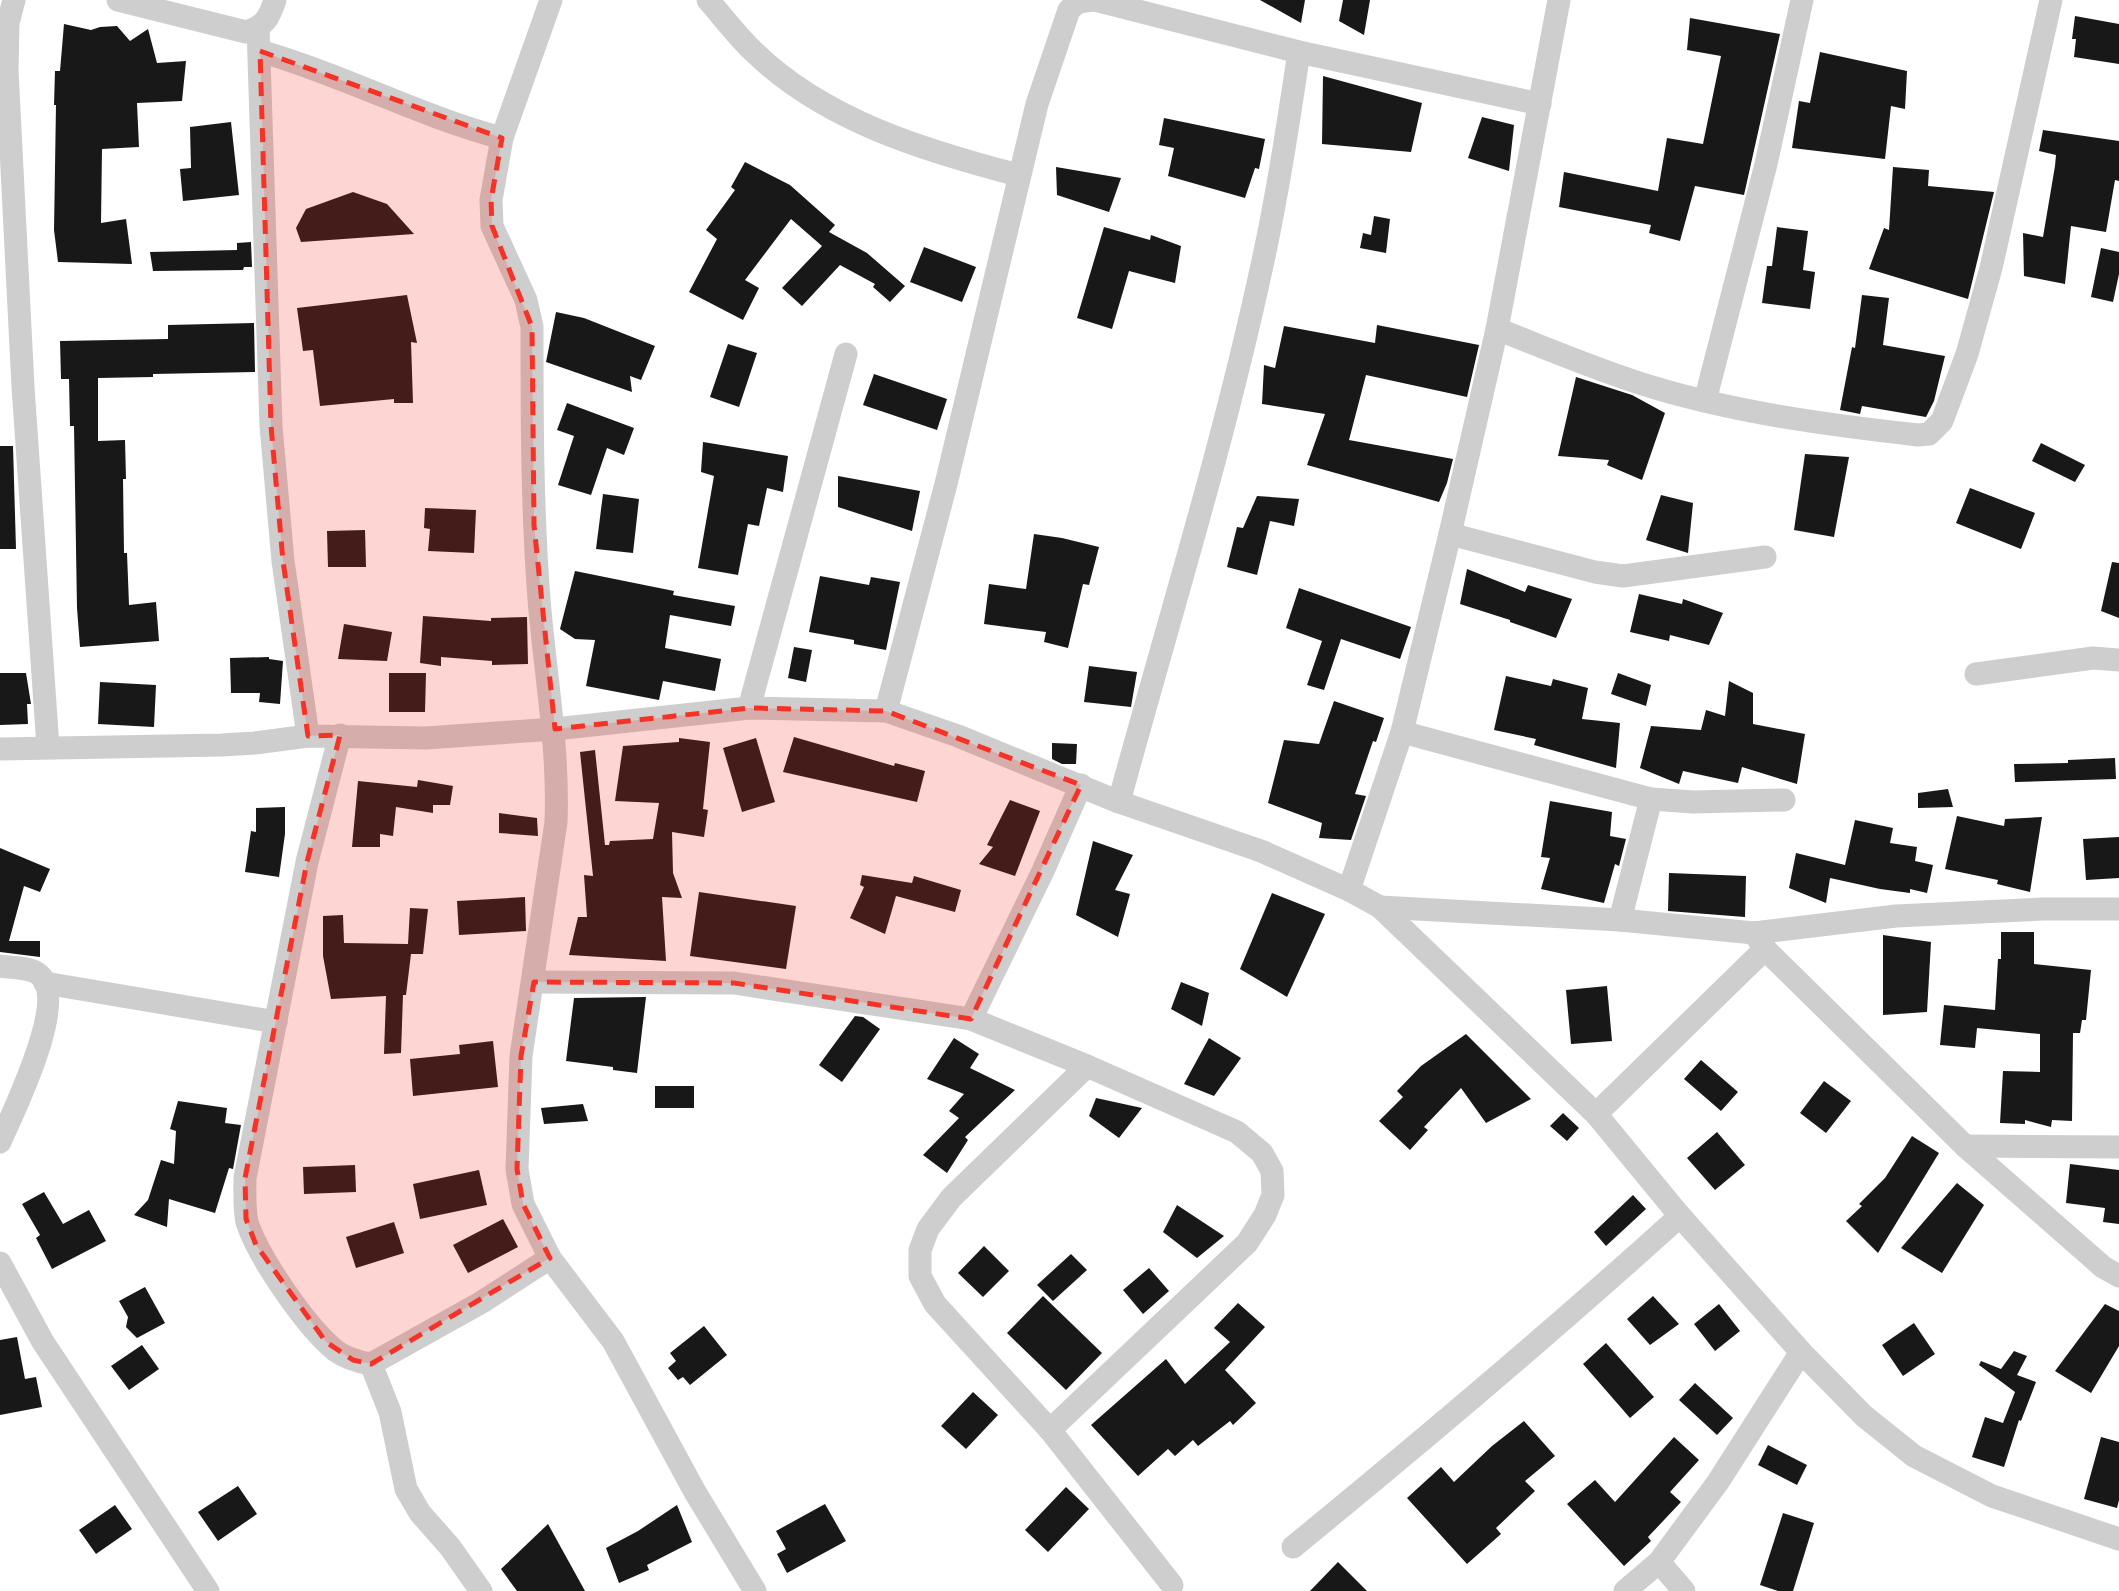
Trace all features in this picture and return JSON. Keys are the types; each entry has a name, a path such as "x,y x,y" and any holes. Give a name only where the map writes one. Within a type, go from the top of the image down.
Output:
{"street":[{"path":"14,0 8,23 11,144 23,387 48,747"},
{"path":"118,0 246,32 298,62 456,125 502,138"},
{"path":"275,0 259,39 271,426 283,561 308,736"},
{"path":"551,0 502,138 491,200 492,226 526,300 532,327 534,525 558,783 556,822 521,1056 517,1169 523,1204 550,1258 613,1341 695,1492 755,1591"},
{"path":"708,0 754,52 796,86 842,112 894,137 1018,175"},
{"path":"886,711 946,484 1018,175 1037,104 1069,10 1078,2 1093,0 1299,52 1540,104"},
{"path":"1349,890 1402,732 1450,534 1497,329 1559,0"},
{"path":"1705,401 1766,164 1802,0"},
{"path":"1497,329 1652,387 1705,401 1829,425 1929,434 1937,429 1942,421 1967,354 1991,268 2052,0"},
{"path":"1119,802 1234,384 1261,270 1285,148 1299,52"},
{"path":"749,708 846,354"},
{"path":"1450,534 1595,572 1623,576 1765,557"},
{"path":"1976,674 2093,658 2119,660"},
{"path":"0,749 222,745 340,735 426,738 555,729 749,708 886,711 958,736 1119,802 1261,851 1349,890 1380,907 1596,1114 1680,1216 1801,1352 1864,1416 1914,1456 1992,1496 2119,1539"},
{"path":"1402,732 1651,799 1693,802 1784,800"},
{"path":"340,735 307,862 245,1178 246,1219 256,1245 313,1328 338,1353 371,1364 482,1302 550,1258"},
{"path":"971,1019 1038,882 1081,785"},
{"path":"1619,920 1651,799"},
{"path":"1380,907 1619,920 1760,941 1896,916 2043,909 2119,909"},
{"path":"1596,1114 1760,941"},
{"path":"1760,941 1965,1146 2103,1267 2119,1276"},
{"path":"0,967 40,974 45,983 47,998 44,1033 0,1142"},
{"path":"534,982 734,984 971,1019 1237,1132 1262,1153 1272,1171 1273,1195 1265,1215 1247,1243 1050,1430"},
{"path":"45,983 276,1021"},
{"path":"1087,1066 951,1198 928,1229 920,1250 920,1276 935,1304 1050,1430 1172,1585"},
{"path":"1965,1146 2119,1147"},
{"path":"1293,1547 1455,1415 1504,1368 1571,1313 1680,1216"},
{"path":"0,1263 43,1342 208,1591"},
{"path":"1625,1591 1659,1562 1718,1482 1801,1352"},
{"path":"371,1364 390,1412 406,1489 420,1513 450,1547 481,1591"},
{"path":"1659,1562 1684,1591"}],"highlighted area":[{"path":"260,51 502,138 491,200 492,226 532,327 534,525 555,729 749,708 886,711 1081,785 971,1019 734,983 534,982 521,1056 517,1169 523,1204 550,1258 371,1364 353,1360 326,1342 256,1245 246,1219 245,1178 307,862 340,735 308,736 283,561 271,426"}],"building":[{"path":"1260,0 1305,0 1301,23"},
{"path":"1343,0 1370,0 1364,35 1339,21"},
{"path":"2075,16 2119,24 2119,64 2074,57 2076,39 2072,39"},
{"path":"1690,18 1780,34 1744,195 1695,186 1680,241 1649,233 1651,225 1559,207 1564,172 1658,191 1667,138 1703,144 1721,56 1687,50"},
{"path":"64,24 91,30 117,26 130,41 148,29 157,63 186,61 182,101 137,103 139,147 102,149 101,223 126,219 132,264 58,262 54,230 54,105 55,71 60,71"},
{"path":"1820,52 1907,71 1905,109 1891,106 1885,159 1792,148 1799,101 1810,103"},
{"path":"1323,76 1422,103 1411,152 1322,144"},
{"path":"1482,117 1514,125 1509,171 1468,158"},
{"path":"1164,118 1265,139 1259,169 1255,168 1245,198 1168,176 1174,148 1159,145"},
{"path":"231,122 239,195 183,201 180,169 191,168 190,127"},
{"path":"2043,130 2119,141 2119,181 2115,180 2106,232 2071,226 2065,284 2024,276 2023,233 2043,237 2055,166 2056,155 2039,151"},
{"path":"745,162 790,185 835,225 829,232 867,253 905,286 890,302 873,287 875,284 840,265 802,306 782,288 822,246 791,219 745,280 759,288 743,320 689,292 717,239 706,230 735,190 731,187"},
{"path":"1056,167 1121,178 1109,212 1057,195"},
{"path":"1893,167 1929,170 1928,186 1994,192 1968,299 1869,269 1884,228 1889,230"},
{"path":"353,192 387,204 414,234 301,242 296,228 306,209"},
{"path":"1374,216 1390,219 1386,253 1360,248 1363,233 1371,235"},
{"path":"1104,227 1150,240 1151,235 1181,246 1175,283 1129,271 1112,329 1077,318"},
{"path":"1777,227 1808,231 1803,270 1815,272 1810,309 1762,303 1767,266 1772,266"},
{"path":"251,242 252,267 244,267 243,270 153,271 150,252 237,250 237,243"},
{"path":"924,247 976,267 962,302 910,282"},
{"path":"2101,248 2119,252 2119,274 2113,302 2091,297"},
{"path":"407,295 417,343 411,342 413,403 394,403 394,399 320,406 313,350 303,351 297,308"},
{"path":"1862,295 1889,298 1883,345 1945,356 1934,401 1926,417 1862,406 1860,414 1840,410 1852,347 1855,348"},
{"path":"556,312 584,318 655,346 641,380 630,376 632,392 546,362"},
{"path":"254,323 255,372 98,378 98,441 125,440 124,553 127,553 129,605 156,602 159,641 80,647 74,426 70,426 69,379 61,379 60,341 168,339 168,325"},
{"path":"1377,325 1479,345 1467,397 1366,375 1349,440 1453,459 1439,502 1307,465 1325,414 1262,404 1264,365 1275,368 1284,326 1375,343"},
{"path":"728,344 757,353 739,407 710,397"},
{"path":"874,374 947,399 937,430 863,405"},
{"path":"1576,377 1632,395 1665,413 1642,480 1607,465 1609,460 1558,456"},
{"path":"567,403 634,428 624,455 607,448 591,495 558,485 574,436 557,430"},
{"path":"703,442 788,456 783,492 767,488 759,526 748,524 738,575 698,568 714,476 701,472"},
{"path":"2041,443 2085,465 2075,482 2032,461"},
{"path":"0,446 13,446 16,549 0,549"},
{"path":"1805,454 1849,457 1834,537 1794,530"},
{"path":"838,476 920,491 912,531 838,507"},
{"path":"1970,488 2035,513 2021,549 1956,523"},
{"path":"603,494 639,499 633,553 596,549"},
{"path":"1661,495 1693,503 1688,553 1646,540"},
{"path":"1257,496 1299,499 1294,526 1270,521 1257,575 1227,567 1237,527 1243,528"},
{"path":"425,508 476,510 474,553 428,551 430,529 424,528"},
{"path":"365,530 366,567 328,567 327,531"},
{"path":"1034,534 1099,547 1089,585 1083,584 1068,648 1044,642 1046,632 984,624 989,584 1026,589"},
{"path":"2112,562 2119,563 2119,618 2101,611"},
{"path":"1467,569 1525,592 1528,585 1572,599 1556,638 1460,604"},
{"path":"575,571 674,591 673,595 735,606 731,626 670,615 665,648 721,659 715,691 663,681 659,700 586,686 595,640 575,639 560,629"},
{"path":"820,576 869,585 871,577 900,582 886,650 854,644 854,640 809,632"},
{"path":"1299,588 1411,627 1400,659 1341,639 1324,690 1307,685 1322,641 1286,628"},
{"path":"1639,594 1682,604 1683,599 1723,613 1709,645 1670,635 1669,641 1630,632"},
{"path":"423,616 491,621 491,618 527,617 528,664 492,665 492,661 441,657 441,666 420,663"},
{"path":"344,624 392,632 387,661 338,659"},
{"path":"794,647 812,650 806,682 788,678"},
{"path":"269,657 283,661 280,704 259,702 260,693 231,693 230,658"},
{"path":"1089,666 1137,672 1131,707 1084,702"},
{"path":"0,673 26,673 31,704 27,704 28,724 0,725"},
{"path":"389,673 426,673 425,712 389,712"},
{"path":"1618,673 1651,685 1646,706 1611,694"},
{"path":"1506,676 1551,686 1553,679 1588,688 1582,719 1620,723 1616,768 1534,745 1536,739 1494,730"},
{"path":"1729,681 1753,693 1753,724 1805,734 1797,784 1742,767 1738,783 1683,771 1679,784 1640,768 1651,726 1701,730 1706,710 1725,716"},
{"path":"100,682 156,685 154,727 98,724"},
{"path":"1334,701 1384,718 1355,794 1366,796 1351,840 1319,838 1322,823 1268,803 1284,740 1319,744"},
{"path":"794,737 894,766 895,763 925,771 917,802 783,772"},
{"path":"679,738 710,742 703,809 708,810 704,837 672,832 673,873 682,898 662,897 666,961 569,955 578,917 587,917 584,875 593,876 580,752 595,750 605,845 609,845 610,841 653,839 659,803 615,801 623,746 679,742"},
{"path":"756,738 775,802 742,812 723,748"},
{"path":"1052,743 1077,744 1076,764 1062,764 1052,759"},
{"path":"2115,758 2116,779 2015,782 2014,764 2068,763 2068,760"},
{"path":"418,780 453,786 450,805 433,805 433,813 396,807 393,836 380,834 380,847 352,847 358,781 417,787"},
{"path":"1948,789 1953,807 1918,808 1918,793"},
{"path":"1010,800 1040,811 1015,876 979,864 993,847 987,845"},
{"path":"1550,801 1612,812 1610,836 1626,839 1619,866 1615,864 1604,903 1541,889 1550,858 1541,857"},
{"path":"285,807 285,834 279,877 245,872 251,831 256,832 256,808"},
{"path":"499,813 537,818 538,836 499,833"},
{"path":"1957,816 2004,826 2005,819 2042,817 2030,892 1997,884 1998,880 1945,869"},
{"path":"1855,820 1893,828 1890,843 1917,847 1915,861 1933,865 1927,893 1910,889 1910,893 1880,889 1830,878 1826,903 1789,888 1796,853 1845,865"},
{"path":"2119,837 2119,878 2086,880 2083,839"},
{"path":"1093,841 1133,855 1115,890 1130,894 1118,937 1076,915"},
{"path":"0,848 50,869 40,892 24,886 9,941 40,941 40,957 0,952"},
{"path":"1669,873 1746,876 1745,917 1668,911"},
{"path":"862,875 912,883 914,876 961,890 955,912 896,896 885,934 850,918 864,887 860,885"},
{"path":"699,892 796,906 786,969 690,956"},
{"path":"1272,893 1325,914 1287,997 1240,969"},
{"path":"525,897 526,931 459,935 457,901"},
{"path":"410,908 428,909 423,954 411,954 406,995 403,995 401,1053 384,1054 386,996 331,999 323,956 323,916 343,915 344,943 408,944"},
{"path":"2001,932 2034,932 2034,964 2091,970 2086,1020 2082,1020 2080,1033 2073,1033 2072,1121 2052,1120 2051,1127 2025,1120 2025,1124 2000,1123 2003,1071 2040,1072 2040,1034 1977,1028 1975,1048 1940,1045 1944,1005 1995,1010"},
{"path":"1883,935 1931,942 1927,1012 1883,1015"},
{"path":"1181,982 1209,993 1202,1026 1171,1009"},
{"path":"1607,986 1612,1041 1571,1044 1566,990"},
{"path":"646,997 637,1073 566,1061 574,998"},
{"path":"855,1016 863,1017 880,1029 842,1082 819,1065"},
{"path":"1466,1034 1531,1099 1486,1123 1461,1088 1424,1127 1428,1130 1410,1150 1379,1121 1403,1097 1397,1091 1421,1066"},
{"path":"954,1038 979,1054 970,1068 1015,1090 965,1137 968,1140 947,1173 923,1155 959,1118 949,1111 964,1094 927,1079"},
{"path":"1209,1038 1241,1058 1214,1096 1184,1084"},
{"path":"493,1041 498,1087 413,1096 410,1059 460,1054 459,1045"},
{"path":"1701,1060 1738,1092 1721,1111 1684,1079"},
{"path":"1824,1081 1851,1101 1826,1133 1800,1113"},
{"path":"655,1086 694,1086 694,1108 655,1108"},
{"path":"1096,1098 1142,1108 1119,1138 1089,1116"},
{"path":"178,1101 227,1108 225,1123 241,1125 233,1169 229,1168 215,1213 169,1199 167,1227 134,1215 148,1200 161,1160 174,1164 176,1131 170,1129"},
{"path":"583,1104 588,1121 544,1124 541,1108"},
{"path":"1563,1113 1579,1128 1567,1141 1550,1126"},
{"path":"1717,1132 1745,1165 1715,1190 1687,1158"},
{"path":"1912,1136 1939,1153 1878,1253 1846,1221 1885,1178"},
{"path":"2070,1164 2119,1170 2119,1224 2103,1222 2105,1208 2066,1203"},
{"path":"355,1165 356,1192 304,1194 303,1167"},
{"path":"479,1170 487,1205 420,1219 413,1184"},
{"path":"1957,1183 1984,1205 1942,1273 1901,1248"},
{"path":"44,1192 63,1224 89,1210 106,1241 52,1269 36,1238 40,1235 22,1204"},
{"path":"1633,1195 1646,1209 1606,1246 1594,1232"},
{"path":"1177,1205 1224,1236 1197,1258 1163,1232"},
{"path":"503,1219 518,1247 468,1273 453,1245"},
{"path":"394,1222 404,1253 356,1268 346,1237"},
{"path":"984,1246 1009,1271 983,1297 958,1273"},
{"path":"1071,1254 1087,1270 1053,1301 1037,1285"},
{"path":"1149,1268 1169,1291 1143,1314 1123,1290"},
{"path":"145,1287 165,1323 137,1338 126,1327 128,1317 119,1301"},
{"path":"1043,1296 1102,1353 1066,1390 1007,1333"},
{"path":"1653,1296 1679,1324 1650,1345 1627,1319"},
{"path":"1238,1303 1265,1327 1225,1370 1256,1403 1233,1425 1230,1421 1198,1446 1193,1440 1175,1456 1168,1449 1138,1476 1091,1425 1166,1359 1185,1384 1230,1342 1214,1328"},
{"path":"1719,1304 1740,1331 1715,1351 1694,1324"},
{"path":"2105,1304 2119,1311 2119,1346 2091,1393 2055,1371"},
{"path":"1914,1323 1935,1354 1903,1376 1882,1345"},
{"path":"704,1326 727,1355 690,1385 683,1377 678,1380 668,1368 676,1361 670,1353"},
{"path":"17,1337 25,1379 36,1377 42,1407 0,1415 0,1340"},
{"path":"1606,1343 1654,1397 1630,1418 1583,1364"},
{"path":"142,1345 159,1369 129,1390 111,1366"},
{"path":"2014,1351 2027,1356 2017,1375 2036,1382 2021,1421 2019,1420 2004,1467 1972,1457 1985,1417 2003,1423 2015,1392 1979,1365 1981,1361 2001,1369"},
{"path":"1695,1383 1733,1418 1717,1435 1679,1400"},
{"path":"973,1392 998,1415 966,1449 941,1426"},
{"path":"1524,1421 1555,1456 1525,1481 1535,1491 1496,1528 1501,1534 1467,1564 1407,1498 1441,1467 1454,1482 1492,1446"},
{"path":"1674,1437 1699,1460 1670,1492 1681,1502 1648,1537 1651,1541 1624,1566 1567,1504 1595,1480 1615,1502"},
{"path":"2101,1437 2119,1442 2117,1508 2084,1499"},
{"path":"1768,1445 1807,1465 1797,1485 1758,1465"},
{"path":"238,1486 257,1514 218,1541 198,1512"},
{"path":"1066,1487 1089,1509 1048,1552 1025,1530"},
{"path":"825,1504 846,1541 787,1573 777,1554 786,1549 776,1531"},
{"path":"115,1505 132,1529 96,1554 79,1530"},
{"path":"677,1505 692,1542 647,1565 649,1570 619,1583 606,1548"},
{"path":"1783,1513 1814,1523 1793,1591 1778,1591 1760,1585"},
{"path":"548,1524 585,1591 517,1591 501,1569"},
{"path":"1338,1562 1367,1591 1310,1591"}]}
